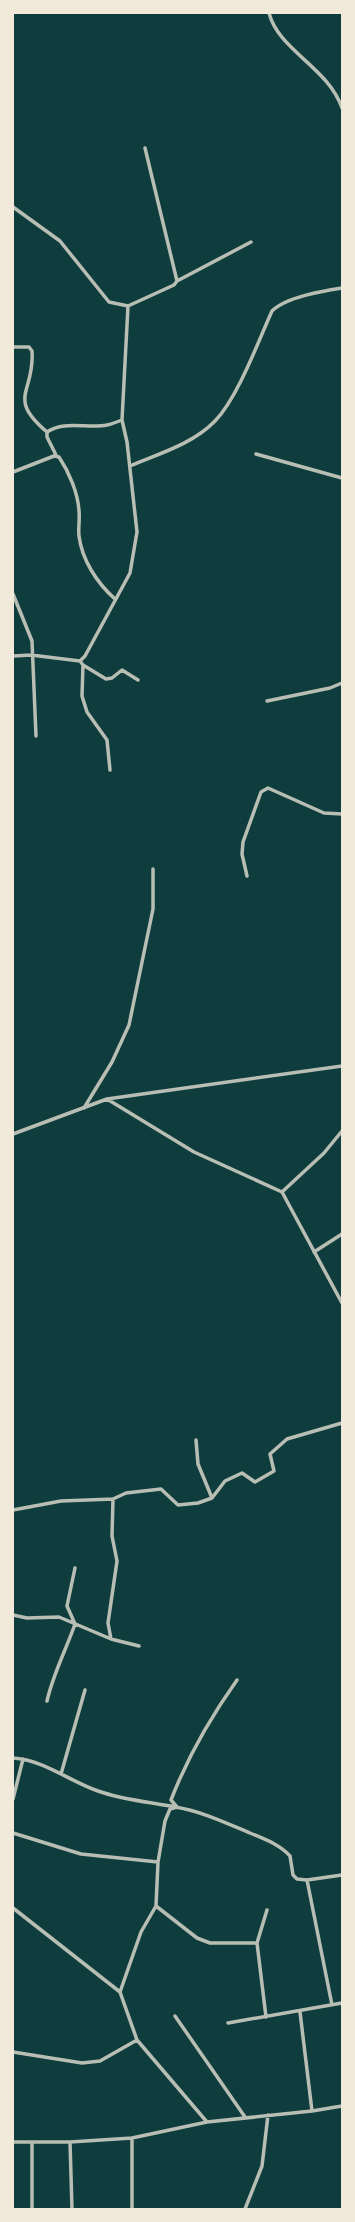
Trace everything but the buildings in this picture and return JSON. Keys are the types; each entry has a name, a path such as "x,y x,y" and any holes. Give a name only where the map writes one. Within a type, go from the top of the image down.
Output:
{"street":[{"path":"269,13 273,25 285,41 329,83 342,108"},
{"path":"145,148 177,281"},
{"path":"13,207 60,241 98,287 105,300 118,305 128,306 174,285 177,281 251,242"},
{"path":"130,466 183,444 214,422 229,404 272,310 278,306 318,292 342,288"},
{"path":"80,661 85,656 130,573 137,532 130,466 122,420 128,306"},
{"path":"13,347 29,347 32,351 31,376 24,399 26,408 32,419 47,432 47,437 56,455 64,465 78,500 79,537 84,554 102,588 115,599"},
{"path":"47,432 52,429 66,426 107,425 122,420"},
{"path":"256,454 342,478"},
{"path":"13,472 56,455"},
{"path":"13,594 32,642 31,655 36,736"},
{"path":"13,656 31,655 80,661 83,665 106,679 112,678 122,670 138,680"},
{"path":"83,665 82,696 87,712 107,740 110,770"},
{"path":"267,701 330,688 342,683"},
{"path":"247,876 242,854 243,842 261,792 268,788 324,813 342,814"},
{"path":"84,1108 112,1062 129,1025 153,909 153,869"},
{"path":"13,1134 107,1099 342,1066"},
{"path":"107,1099 194,1152 282,1192 342,1303"},
{"path":"282,1192 324,1153 342,1131"},
{"path":"314,1252 342,1234"},
{"path":"13,1510 61,1501 113,1499 126,1493 161,1489 178,1505 198,1503 212,1498 225,1481 242,1473 255,1482 274,1471 270,1454 286,1438 342,1422"},
{"path":"196,1440 198,1464 212,1498"},
{"path":"111,1639 108,1622 111,1610 117,1561 112,1536 113,1499"},
{"path":"47,1701 52,1679 62,1660 75,1624 68,1606 74,1568"},
{"path":"13,1615 27,1618 59,1617 111,1639 139,1646"},
{"path":"176,1807 171,1800 181,1775 211,1717 237,1680"},
{"path":"61,1774 85,1690"},
{"path":"13,1758 23,1759 61,1774 73,1782 98,1791 138,1802 176,1807 219,1820 270,1842 290,1856 294,1875 297,1879 307,1880 342,1874"},
{"path":"13,1799 23,1759"},
{"path":"120,1992 141,1932 156,1906 158,1862 167,1815 170,1809 176,1807"},
{"path":"13,1833 81,1854 158,1862"},
{"path":"307,1880 332,2005"},
{"path":"156,1906 197,1938 210,1943 257,1943"},
{"path":"13,1908 120,1992 138,2040 207,2122"},
{"path":"266,2017 257,1943 267,1910"},
{"path":"228,2023 300,2012 342,2003"},
{"path":"300,2012 312,2111"},
{"path":"175,2016 245,2117"},
{"path":"13,2052 82,2064 100,2061 138,2040"},
{"path":"13,2142 70,2142 132,2138 207,2122 312,2111 342,2106"},
{"path":"246,2209 262,2166 268,2115"},
{"path":"132,2138 132,2209"},
{"path":"32,2142 32,2209"},
{"path":"70,2142 72,2209"}]}
